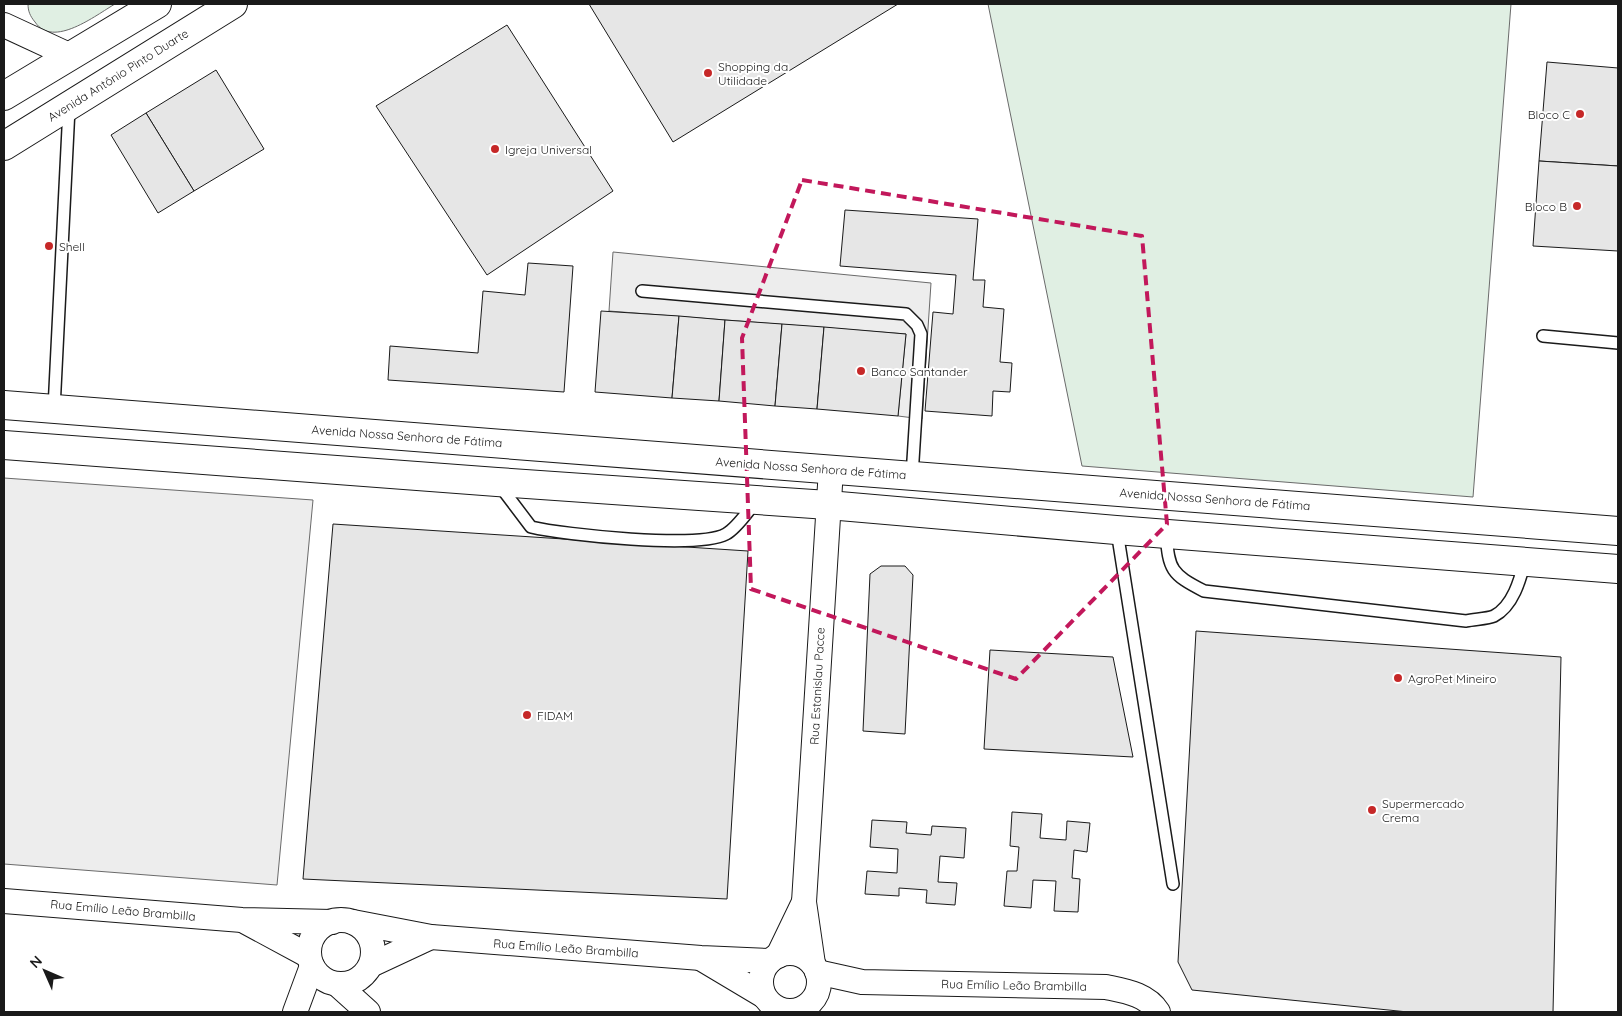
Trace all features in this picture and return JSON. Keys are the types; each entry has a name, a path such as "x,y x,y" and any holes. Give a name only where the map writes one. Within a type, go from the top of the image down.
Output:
{"main road":[{"path":"4,96 157,4"},
{"name":"Avenida Antônio Pinto Duarte","path":"4,146 233,4"},
{"name":"Avenida Nossa Senhora de Fátima","path":"4,405 1618,531"},
{"path":"4,444 828,505 1116,530 1166,532 1618,569"}],"street":[{"path":"4,25 71,56"},
{"name":"Rua Estanislau Pacce","path":"815,968 804,902 831,469"},
{"name":"Rua Emílio Leão Brambilla","path":"4,901 242,920 342,922 431,937 701,958 774,959"},
{"name":"Rua Estanislau Pacce","path":"774,959 804,902"},
{"name":"Rua Emílio Leão Brambilla","path":"242,920 322,972 368,1012"},
{"path":"299,1012 322,972 314,935 342,922 361,927 372,944 374,955 368,969 358,980 322,972"},
{"name":"Rua Emílio Leão Brambilla","path":"368,969 431,937"},
{"path":"796,954 815,968 819,982 810,1006 788,1012 771,1004 761,978 764,968 774,959 796,954"},
{"name":"Rua Emílio Leão Brambilla","path":"701,958 771,1004"},
{"name":"Rua Emílio Leão Brambilla","path":"815,968 862,982 1106,987 1133,992 1154,1005 1158,1012"},
{"path":"368,969 375,1012"},
{"path":"295,1012 322,972"},
{"name":"Rua Emílio Leão Brambilla","path":"810,1006 862,982"}],"lane":[{"path":"54,409 69,105"},
{"path":"642,291 906,314 918,325 921,334 912,476"},
{"path":"1543,336 1618,343"},
{"path":"497,482 531,528 561,534 697,542 727,534 758,500"},
{"path":"1116,530 1173,884"},
{"path":"1166,532 1169,563 1182,580 1204,591 1466,621 1494,616 1509,601 1518,586 1525,562"}],"highlighted area":[{"path":"802,180 1142,236 1167,524 1016,679 751,589 742,338"}],"green space":[{"path":"28,4 115,4 75,27 52,32 43,29 35,22 28,9"},
{"path":"988,4 1511,4 1473,497 1082,466"}],"shaded area":[{"path":"613,252 931,283 922,419 898,416 906,334 609,311"},
{"path":"4,478 313,500 277,885 4,864"}],"building":[{"name":"Shopping da Utilidade","path":"589,4 898,4 673,142"},
{"name":"Igreja Universal","path":"507,25 613,191 487,275 376,106"},
{"name":"Bloco C","path":"1547,62 1618,68 1618,166 1539,161"},
{"path":"216,70 264,149 194,191 146,113"},
{"path":"146,113 194,191 158,213 111,135"},
{"name":"Bloco B","path":"1539,161 1618,166 1618,251 1533,246"},
{"path":"845,210 978,219 973,280 985,280 983,307 1004,309 1000,362 1012,363 1010,392 993,391 992,416 925,411 933,312 953,314 956,275 840,266"},
{"path":"528,263 573,266 564,392 388,380 390,346 478,353 483,291 525,295"},
{"path":"601,311 679,316 672,398 595,392"},
{"path":"679,316 725,320 719,401 672,398"},
{"path":"725,320 782,324 775,406 719,401"},
{"path":"782,324 824,327 817,409 775,406"},
{"name":"Banco Santander","path":"824,327 906,334 898,416 817,409"},
{"name":"FIDAM","path":"333,524 748,551 727,899 303,879"},
{"path":"881,566 905,566 913,575 905,734 863,731 870,574"},
{"name":"Supermercado Crema","path":"1196,631 1561,657 1553,1012 1408,1012 1192,990 1178,962"},
{"path":"990,650 1113,657 1133,757 984,749"},
{"path":"1012,812 1042,814 1040,838 1066,840 1067,821 1090,823 1087,852 1074,850 1072,878 1080,879 1078,912 1054,911 1056,881 1033,880 1031,908 1004,906 1007,871 1017,871 1019,847 1010,846"},
{"path":"872,820 907,822 906,833 931,835 932,826 966,828 964,858 940,856 938,882 957,883 955,905 926,903 927,890 899,888 899,896 865,894 867,871 897,873 898,849 870,847"}],"place":[{"name":"Shopping da Utilidade","path":"708,73"},
{"name":"Bloco C","path":"1580,114"},
{"name":"Igreja Universal","path":"495,149"},
{"name":"Bloco B","path":"1577,206"},
{"name":"Shell","path":"49,246"},
{"name":"Banco Santander","path":"861,371"},
{"name":"AgroPet Mineiro","path":"1398,678"},
{"name":"FIDAM","path":"527,715"},
{"name":"Supermercado Crema","path":"1372,810"}]}
